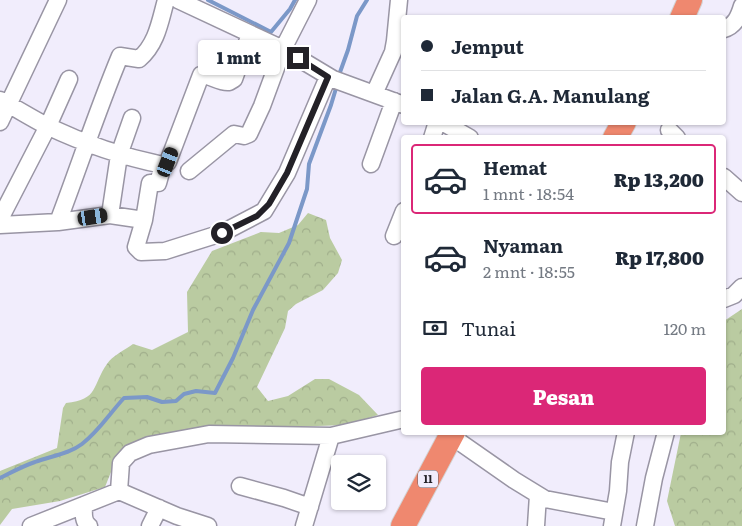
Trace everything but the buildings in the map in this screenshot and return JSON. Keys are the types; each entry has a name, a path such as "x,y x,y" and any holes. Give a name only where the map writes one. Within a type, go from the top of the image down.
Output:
{"highway":[{"name":"11","path":"403,526 451,435"}],"street":[{"path":"0,122 5,102 58,0"},
{"path":"58,222 120,56 139,59 150,49 166,0"},
{"path":"178,0 283,49 336,80 399,103 371,164"},
{"path":"189,171 234,134 244,136 249,134 283,49 308,0"},
{"path":"374,94 393,52 399,0"},
{"path":"726,28 730,27 738,17 742,6"},
{"path":"250,34 234,79 225,83 206,75 201,75 168,162 163,166 158,183 150,183 144,220 136,247 137,250 141,252 165,251 222,233 264,211 287,173 336,80"},
{"path":"0,219 48,126 69,79"},
{"path":"5,102 48,126 86,143 120,155 163,166"},
{"path":"110,214 120,155 132,118"},
{"path":"447,125 465,135"},
{"path":"726,179 742,193"},
{"path":"0,225 58,222 110,214 144,220"},
{"path":"394,236 401,218"},
{"path":"726,298 742,287"},
{"path":"119,491 121,463 130,453 149,445 209,434 331,436 401,420"},
{"path":"453,435 514,480 538,495 554,502 613,519 625,435"},
{"path":"644,526 665,435"},
{"path":"304,526 331,436"},
{"path":"240,486 310,507"},
{"path":"31,526 119,491 208,526"},
{"path":"536,526 538,495"},
{"path":"84,505 84,518 89,526"},
{"path":"150,526 159,508"}],"green space":[{"path":"308,213 326,220 330,238 342,260 338,273 323,290 296,304 288,311 285,328 257,387 268,401 288,396 315,379 329,379 359,395 378,415 346,425 229,429 115,462 105,487 60,501 12,509 0,525 0,471 57,448 63,408 66,403 84,399 90,395 107,364 115,356 133,344 152,350 188,332 187,292 212,251 261,232 279,233 298,225"},
{"path":"742,309 742,526 675,526 667,501 681,435 726,435 726,320"}],"waterway":[{"path":"208,0 271,32 295,0"},
{"path":"339,75 357,16 367,0"},
{"path":"0,478 31,464 66,453 82,444 124,398 147,397 162,402 176,401 184,394 196,391 215,393 233,358 253,310 289,243 307,189 309,164 337,85"}],"route":[{"path":"222,233 264,211 287,173 328,77 298,58"}]}
